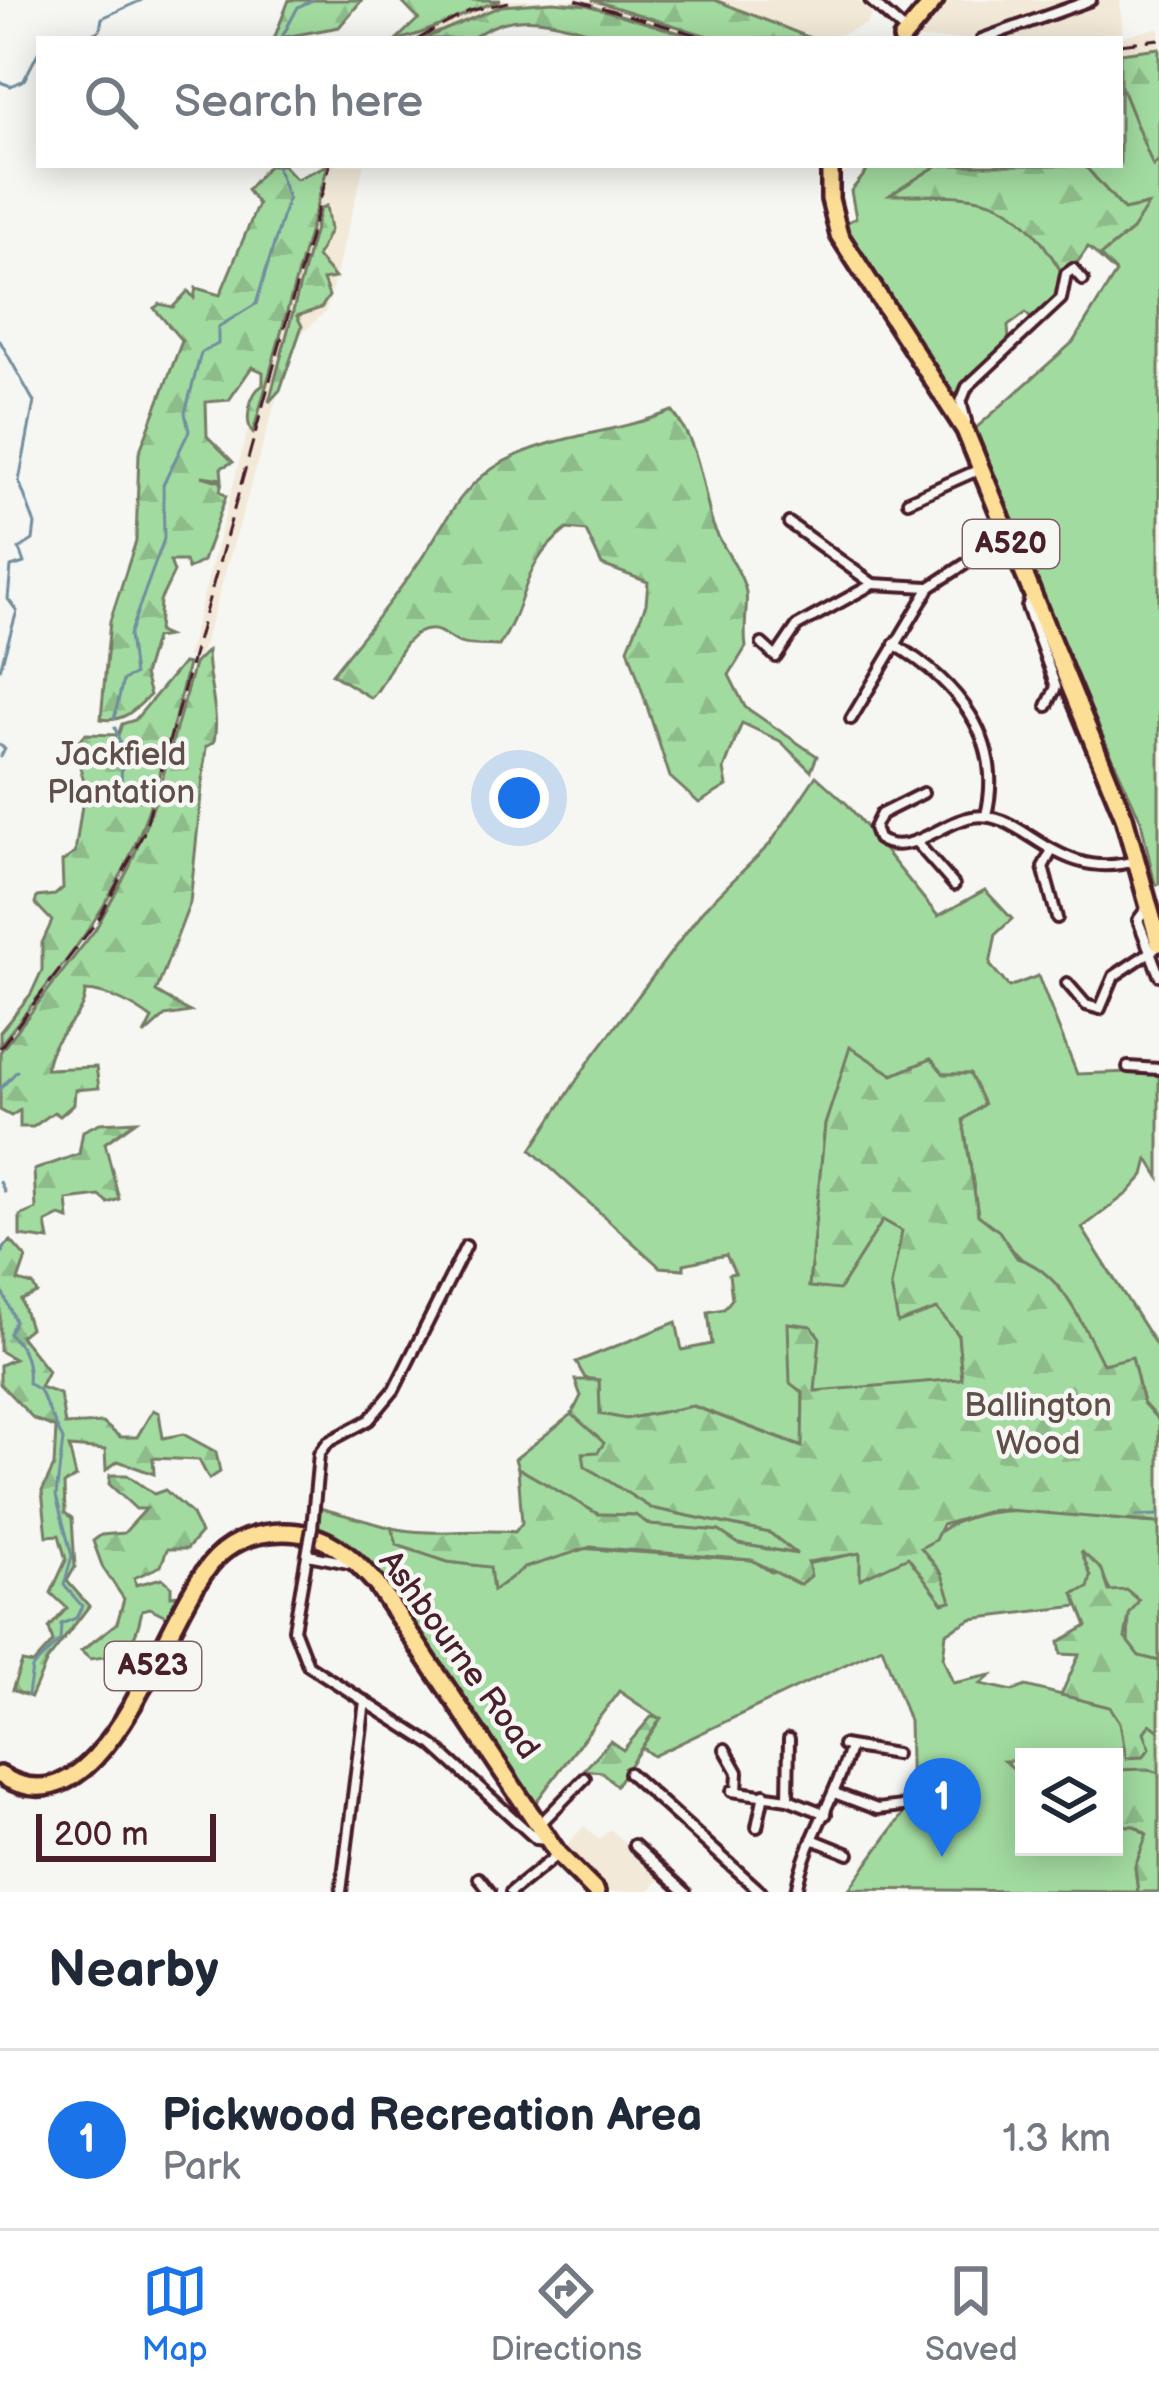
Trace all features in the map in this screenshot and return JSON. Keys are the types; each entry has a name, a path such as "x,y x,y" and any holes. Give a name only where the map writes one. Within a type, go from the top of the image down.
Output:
{"highway":[{"path":"905,36 935,0"},
{"name":"A520","path":"830,168 830,200 839,235 965,430 1084,715 1138,860 1156,947"},
{"name":"Ashbourne Road","path":"0,1775 41,1789 70,1781 86,1768 136,1698 200,1576 236,1543 260,1535 302,1532 333,1544 354,1566 549,1839 596,1892"}],"street":[{"path":"870,0 905,36"},
{"path":"990,36 1090,0"},
{"path":"965,430 963,392 1061,299 1066,274 1073,269 1083,280"},
{"path":"908,501 981,469"},
{"path":"789,523 874,584"},
{"path":"851,719 930,587 1008,536"},
{"path":"763,644 776,657 796,626 874,584 930,587"},
{"path":"1032,596 1026,598 1028,608 1056,687 1047,706"},
{"path":"894,644 937,671 967,706 992,769 986,815"},
{"path":"923,793 881,814 874,828 887,845 917,843 942,824 986,815 1051,852 1101,868 1138,860"},
{"path":"917,843 954,885"},
{"path":"1051,852 1043,867 1058,918"},
{"path":"1067,983 1086,1005 1105,1007 1114,976 1156,947 1159,975"},
{"path":"1127,1067 1159,1069"},
{"path":"466,1246 394,1390 369,1420 328,1442 319,1454 295,1623 297,1641 312,1670 433,1745 536,1839 549,1839"},
{"path":"308,1550 354,1566"},
{"path":"341,1892 365,1701"},
{"path":"788,1745 788,1799"},
{"path":"796,1892 812,1839 837,1794 847,1746 890,1752"},
{"path":"725,1749 738,1772 735,1791 788,1799 826,1814"},
{"path":"629,1773 761,1892"},
{"path":"511,1892 585,1778"},
{"path":"755,1823 764,1794"},
{"path":"837,1794 897,1811"},
{"path":"812,1839 845,1850"},
{"path":"634,1845 685,1892"},
{"path":"479,1878 490,1892"}],"shaded area":[{"path":"445,0 857,0 872,13 867,24 837,36 612,36 564,19 527,17 489,21 461,36 401,36"},
{"path":"947,0 1120,0 1123,36 917,36"},
{"path":"1159,28 1159,48 1123,53 1123,36"},
{"path":"318,168 363,168 325,312 293,342 200,658 187,657"},
{"path":"584,1826 599,1840 610,1829 662,1876 648,1892 608,1892 562,1850"}],"green space":[{"path":"289,0 362,0 339,27 275,36"},
{"path":"400,0 501,0 418,34 400,36 418,19"},
{"path":"592,0 715,0 805,36 707,36"},
{"path":"587,5 690,36 608,36 527,19 490,27 476,36 430,36 501,6"},
{"path":"1159,48 1159,160 1153,166 1123,91 1123,53"},
{"path":"1123,91 1153,165 1159,160 1159,884 1155,885 1141,821 1030,574 974,430 1073,342 1116,273 1099,257 1132,230 1146,205 1124,210 1087,168 1123,168"},
{"path":"266,168 286,168 296,179 327,168 253,433 249,408 263,385 263,372 252,367 229,400 206,402 207,436 233,462 221,468 222,479 202,476 222,482 220,491 226,496 203,561 188,569 185,561 170,561 174,572 160,601 158,632 167,636 155,638 144,675 150,695 122,717 101,719 110,621 136,541 139,453 182,341 154,308 160,304 173,307 188,291 194,298 196,288 220,295 258,204 247,190"},
{"path":"870,168 933,168 892,194 971,197 1009,210 1026,224 1061,271 1054,302 1033,321 1026,313 1008,326 1009,342 955,396 843,224 856,218 851,191"},
{"path":"933,168 1087,168 1124,210 1148,205 1132,230 1100,256 1116,272 1088,247 1073,269 1061,271 1025,223 990,201 890,195"},
{"path":"326,206 330,230 317,257 335,278 323,280 329,296 321,308 297,316 302,326 280,390 269,402 320,209"},
{"path":"672,411 693,448 713,525 746,592 746,647 729,675 745,707 817,756 811,771 780,741 742,723 724,769 727,786 699,803 670,777 628,648 646,604 648,582 602,565 586,531 567,529 540,557 499,646 465,644 437,631 423,631 405,645 371,698 332,674 407,579 454,507 488,471 545,445"},
{"path":"207,651 215,730 214,742 206,747 190,903 156,992 190,1012 165,1016 144,1035 152,1019 121,1001 85,991 46,1069 96,1067 99,1088 75,1090 74,1104 60,1116 54,1112 33,1127 20,1127 20,1110 11,1116 0,1110 0,1052 95,930 129,868 158,794 194,664"},
{"name":"Jackfield Plantation","path":"183,663 188,664 164,760 132,852 89,929 0,1045 0,1032 31,994 42,970 42,943 52,921 35,903 37,897 55,895 63,888 62,862 75,853 85,785 74,745 86,734 118,735 122,724 135,720"},
{"path":"816,776 847,804 938,916 985,890 1012,919 996,934 990,965 1009,987 1038,976 1077,1074 1159,1071 1159,1177 1148,1159 1144,1175 1128,1193 1082,1228 1159,1350 1159,1421 1143,1403 1132,1358 1103,1365 1077,1315 978,1215 963,1120 969,1074 943,1074 930,1059 893,1075 851,1048 825,1125 809,1286 839,1289 883,1220 903,1231 891,1286 899,1322 937,1308 958,1334 962,1379 803,1393 803,1447 694,1406 625,1419 600,1414 599,1380 585,1378 576,1362 676,1322 682,1350 712,1344 708,1312 724,1309 732,1299 729,1274 735,1273 726,1255 684,1264 684,1269 660,1267 531,1150 590,1060 703,910 770,844"},
{"name":"Ballington Wood","path":"850,1047 893,1075 931,1059 944,1074 970,1074 984,1104 963,1120 978,1215 999,1231 1017,1258 1059,1287 1103,1364 1132,1357 1143,1403 1159,1421 1159,1523 996,1509 942,1525 935,1540 921,1548 942,1574 951,1601 943,1603 908,1557 860,1579 860,1553 808,1562 811,1576 800,1585 752,1560 591,1547 524,1568 493,1591 490,1567 448,1562 397,1545 392,1528 515,1532 522,1523 518,1468 598,1514 635,1515 650,1525 719,1531 739,1544 797,1554 770,1533 651,1508 585,1466 583,1453 598,1452 604,1443 572,1414 581,1396 575,1380 599,1380 600,1414 626,1419 693,1406 802,1447 803,1393 790,1383 788,1323 811,1326 820,1338 815,1391 962,1379 958,1334 937,1309 898,1323 891,1286 902,1231 883,1220 839,1290 809,1287 825,1125"},
{"path":"136,1121 105,1143 119,1199 108,1203 100,1196 67,1200 69,1219 60,1216 46,1223 49,1240 20,1236 20,1216 36,1209 34,1170 79,1154 83,1131 100,1123"},
{"path":"11,1241 26,1258 18,1281 33,1285 37,1293 21,1300 30,1328 20,1336 48,1371 40,1387 60,1394 65,1425 103,1423 120,1437 137,1437 153,1410 159,1413 163,1438 183,1434 216,1452 220,1472 209,1479 199,1460 153,1458 154,1474 118,1461 106,1470 105,1450 69,1447 76,1477 64,1484 65,1513 72,1518 75,1567 67,1581 89,1606 47,1661 31,1697 12,1690 22,1662 33,1664 53,1642 49,1628 67,1608 51,1593 66,1560 59,1535 47,1536 42,1491 54,1466 56,1428 34,1419 0,1384 0,1365 14,1359 0,1351 0,1251"},
{"path":"572,1414 605,1443 598,1452 651,1508 770,1533 800,1554 738,1544 719,1531 649,1525 635,1515 598,1514 518,1468 515,1459"},
{"path":"110,1475 127,1475 154,1494 165,1490 191,1513 201,1533 187,1549 167,1549 161,1566 134,1578 136,1585 162,1578 171,1586 171,1596 185,1594 172,1619 150,1608 142,1610 127,1646 113,1655 90,1659 81,1651 117,1623 124,1599 103,1568 93,1541 101,1535 124,1533 146,1509 136,1509 109,1484"},
{"path":"316,1507 392,1528 398,1545 448,1562 491,1567 494,1590 524,1568 577,1548 752,1560 771,1572 861,1552 860,1577 908,1557 942,1574 922,1556 921,1547 945,1528 973,1516 1033,1511 1159,1523 1159,1661 1139,1656 1128,1645 1129,1615 1082,1553 1091,1576 1089,1588 1074,1593 1078,1606 971,1619 946,1633 943,1658 953,1683 991,1675 981,1684 1013,1691 1026,1686 1110,1707 1120,1722 1127,1758 1150,1723 1159,1731 1159,1773 1123,1771 1123,1748 1015,1748 1015,1761 1004,1761 1015,1769 1015,1856 1123,1856 1123,1825 1135,1826 1147,1835 1135,1867 1138,1892 849,1889 911,1803 909,1721 882,1647 653,1756 641,1747 660,1719 619,1691 533,1806 385,1587 315,1530"},
{"path":"1081,1551 1102,1570 1109,1591 1127,1590 1139,1600 1129,1615 1125,1638 1139,1656 1159,1661 1159,1731 1150,1724 1144,1732 1150,1748 1143,1757 1126,1758 1120,1722 1110,1707 1061,1695 1079,1655 1061,1654 1059,1642 1087,1626 1074,1593 1088,1588 1091,1576"},
{"path":"651,1717 661,1718 616,1786 602,1772 584,1770 610,1741 623,1750"},
{"path":"1123,1770 1159,1773 1159,1892 1138,1892 1135,1867 1147,1834 1123,1825"}],"waterway":[{"path":"88,36 100,30 102,18 142,0"},
{"path":"283,36 298,7 313,0"},
{"path":"0,82 11,86 24,80 36,57"},
{"path":"114,719 123,680 134,675 129,635 164,539 163,485 189,431 185,413 201,353 218,344 218,327 256,304 288,198 277,168"},
{"path":"0,341 34,402 19,481 35,524 33,540 19,549 24,563 11,567 8,599 17,611 0,669"},
{"path":"115,728 122,749 121,790"},
{"path":"0,745 5,749 0,757"},
{"path":"0,1089 17,1071"},
{"path":"0,1182 5,1192"},
{"path":"0,1257 6,1245"},
{"path":"0,1286 15,1321 9,1334 24,1356 28,1383 39,1390 63,1440 56,1496 72,1556 64,1585 82,1606 76,1618 61,1624 60,1640 32,1668 28,1695"},
{"path":"1136,1516 1159,1515"}],"railway":[{"path":"423,36 469,11 517,0"},
{"path":"576,0 701,36"},
{"path":"1123,44 1159,39"},
{"path":"0,1048 100,917 144,832 329,168"}],"place":[{"name":"Pickwood Recreation Area","path":"942,1857"}]}
